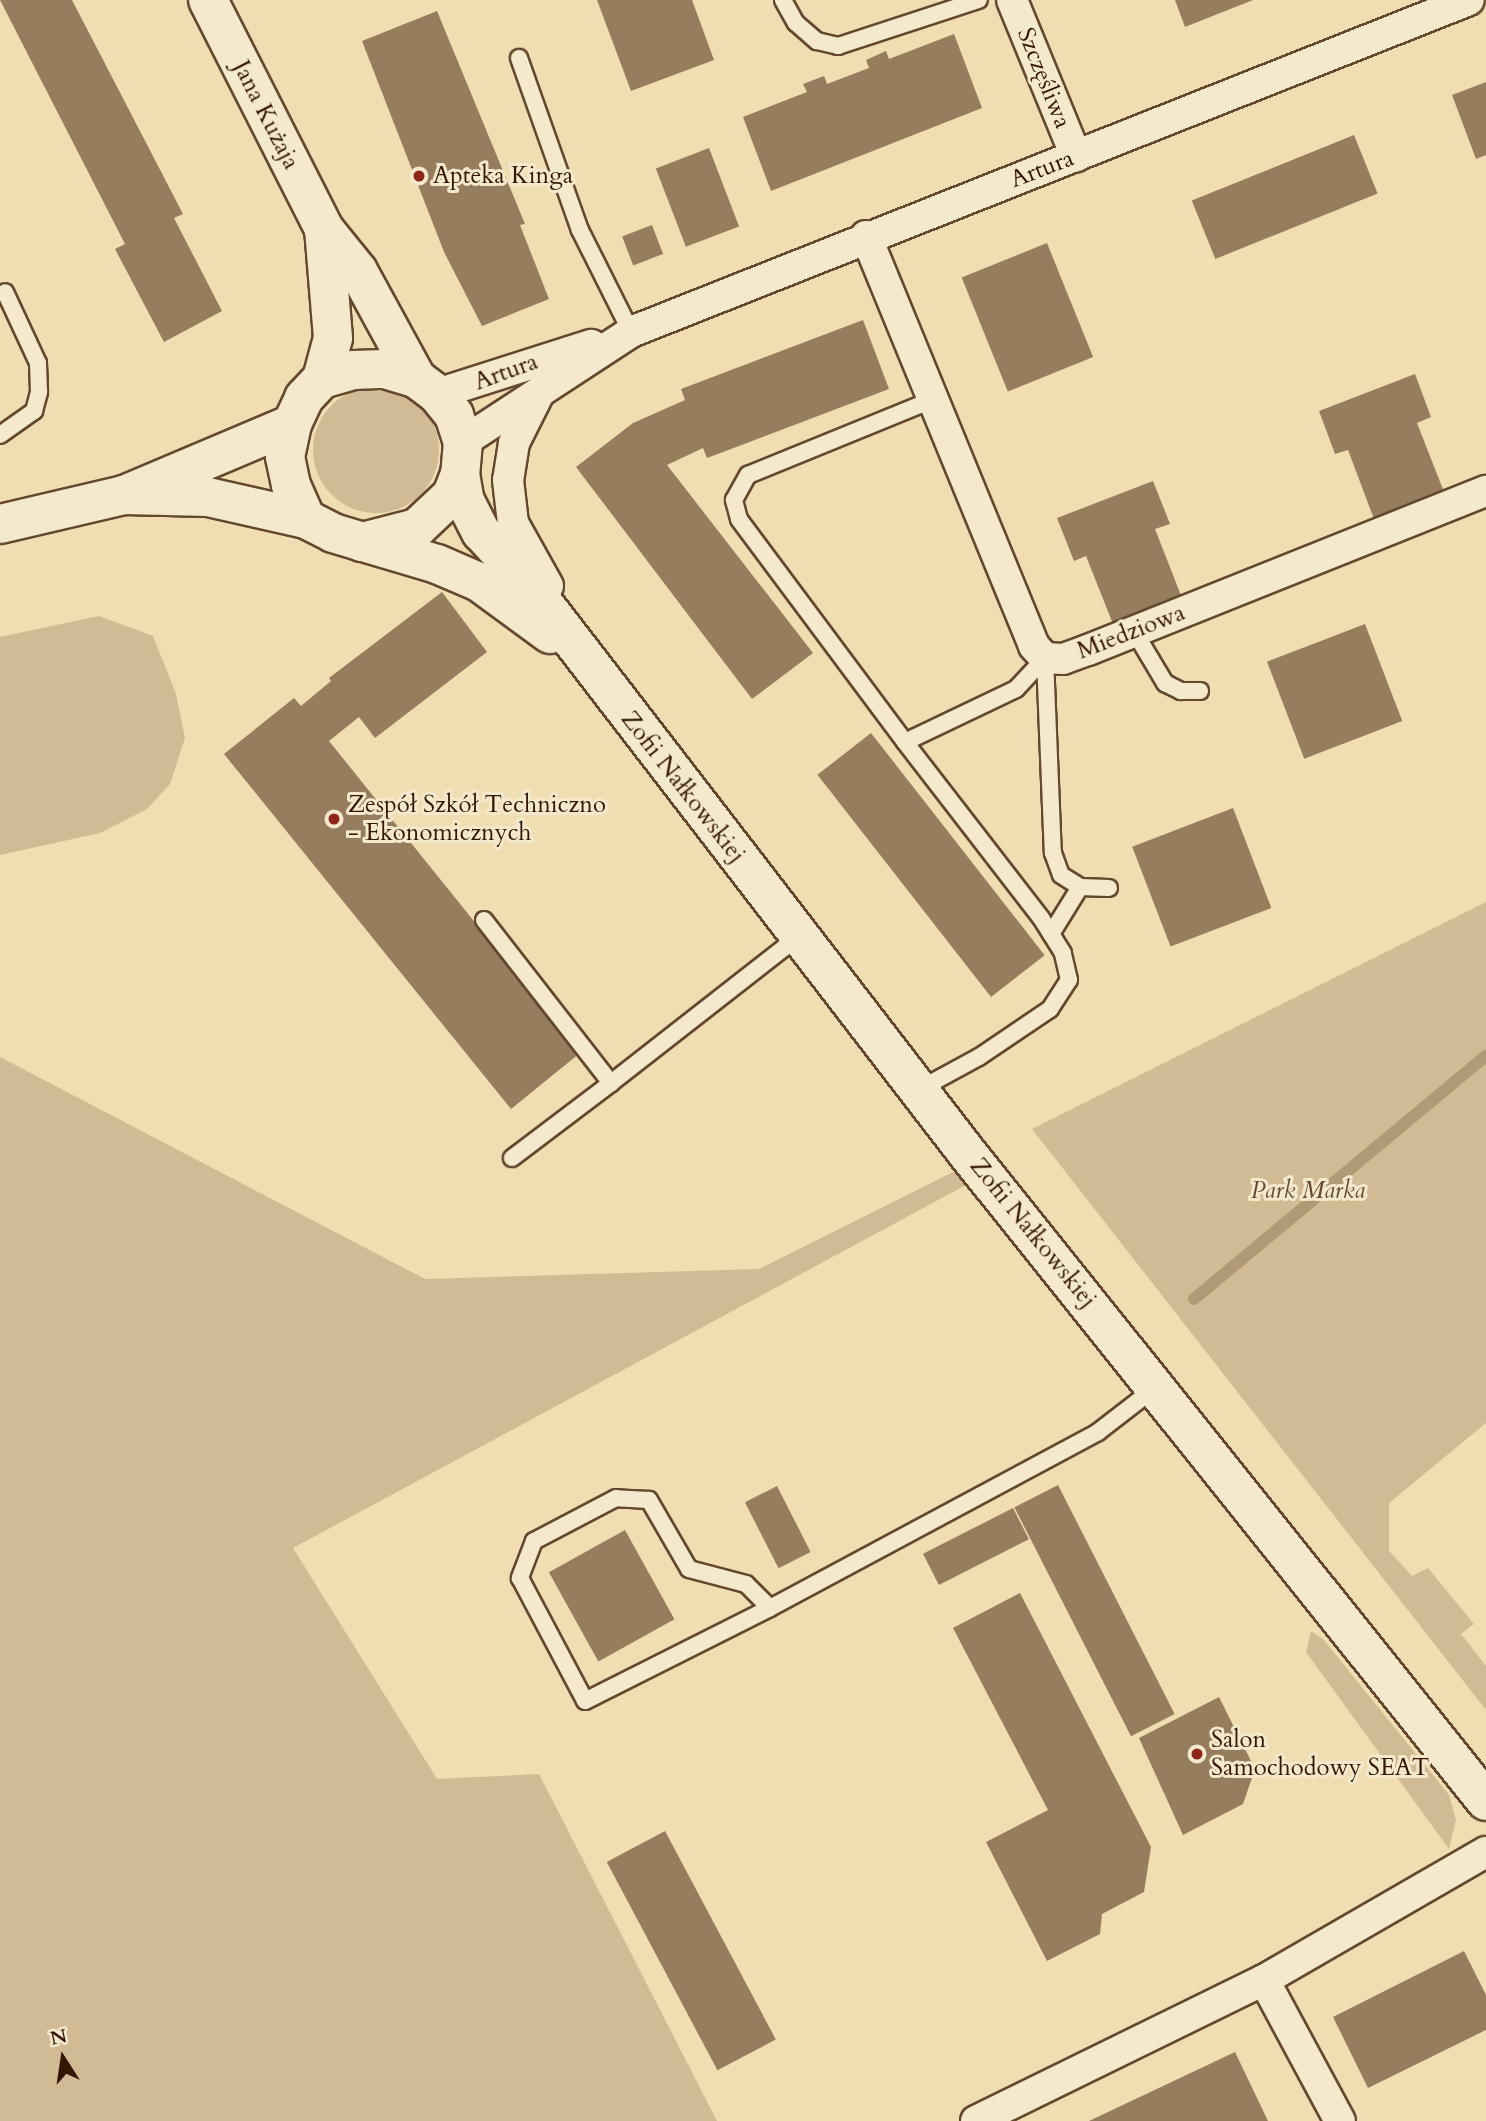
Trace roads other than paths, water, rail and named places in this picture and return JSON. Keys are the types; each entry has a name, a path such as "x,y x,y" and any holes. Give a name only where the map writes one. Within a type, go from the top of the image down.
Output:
{"street":[{"name":"Jana Kużaja","path":"208,0 324,229 358,271 427,386"},
{"name":"Szczęśliwa","path":"1012,0 1076,156"},
{"name":"Artura","path":"427,386 623,336 866,236 1469,0"},
{"name":"Jana Kużaja","path":"322,379 333,338 324,229"},
{"name":"Miedziowa","path":"866,236 1034,646 1045,658 1063,659 1486,491"},
{"name":"Artura","path":"461,458 543,386 623,336"},
{"path":"306,519 291,485 285,457 292,424 304,398 322,379 353,370 385,369 427,386 454,415 465,501 481,532 527,582 584,662"},
{"path":"543,386 514,443 508,480 513,523 561,605 584,662"},
{"path":"0,524 124,495 292,424"},
{"path":"360,542 417,528 453,495 461,458"},
{"path":"124,495 208,496 306,519 360,542 437,564 479,582 584,662"},
{"name":"Zofii Nałkowskiej","path":"584,662 1486,1801"},
{"path":"976,2121 1264,1980 1486,1852"},
{"path":"1264,1980 1340,2121"}],"lane":[{"path":"783,0 796,23 817,41 838,46 979,0"},
{"path":"519,58 580,230 623,336"},
{"path":"0,435 27,418 39,392 38,363 5,292"},
{"path":"920,1089 979,1057 1051,1009 1069,980 1063,953 739,519 734,500 748,475 934,398"},
{"path":"1134,631 1165,682 1181,691 1200,691"},
{"path":"905,742 1016,689 1045,658"},
{"path":"1045,658 1053,853 1061,875 1080,887 1109,888"},
{"path":"1051,934 1080,887"},
{"path":"484,920 611,1083"},
{"path":"512,1158 799,936"},
{"path":"770,1608 746,1584 689,1569 649,1500 616,1498 534,1541 520,1578 585,1701 770,1608 1098,1432 1157,1387"}],"waterway":[{"path":"1194,1299 1486,1056"}],"place":[{"name":"Apteka Kinga","path":"419,176"},
{"name":"Zespół Szkół Techniczno - Ekonomicznych","path":"334,819"},
{"name":"Salon Samochodowy SEAT","path":"1197,1754"}],"park label":[{"name":"Park Marka","path":"1308,1191"}]}
